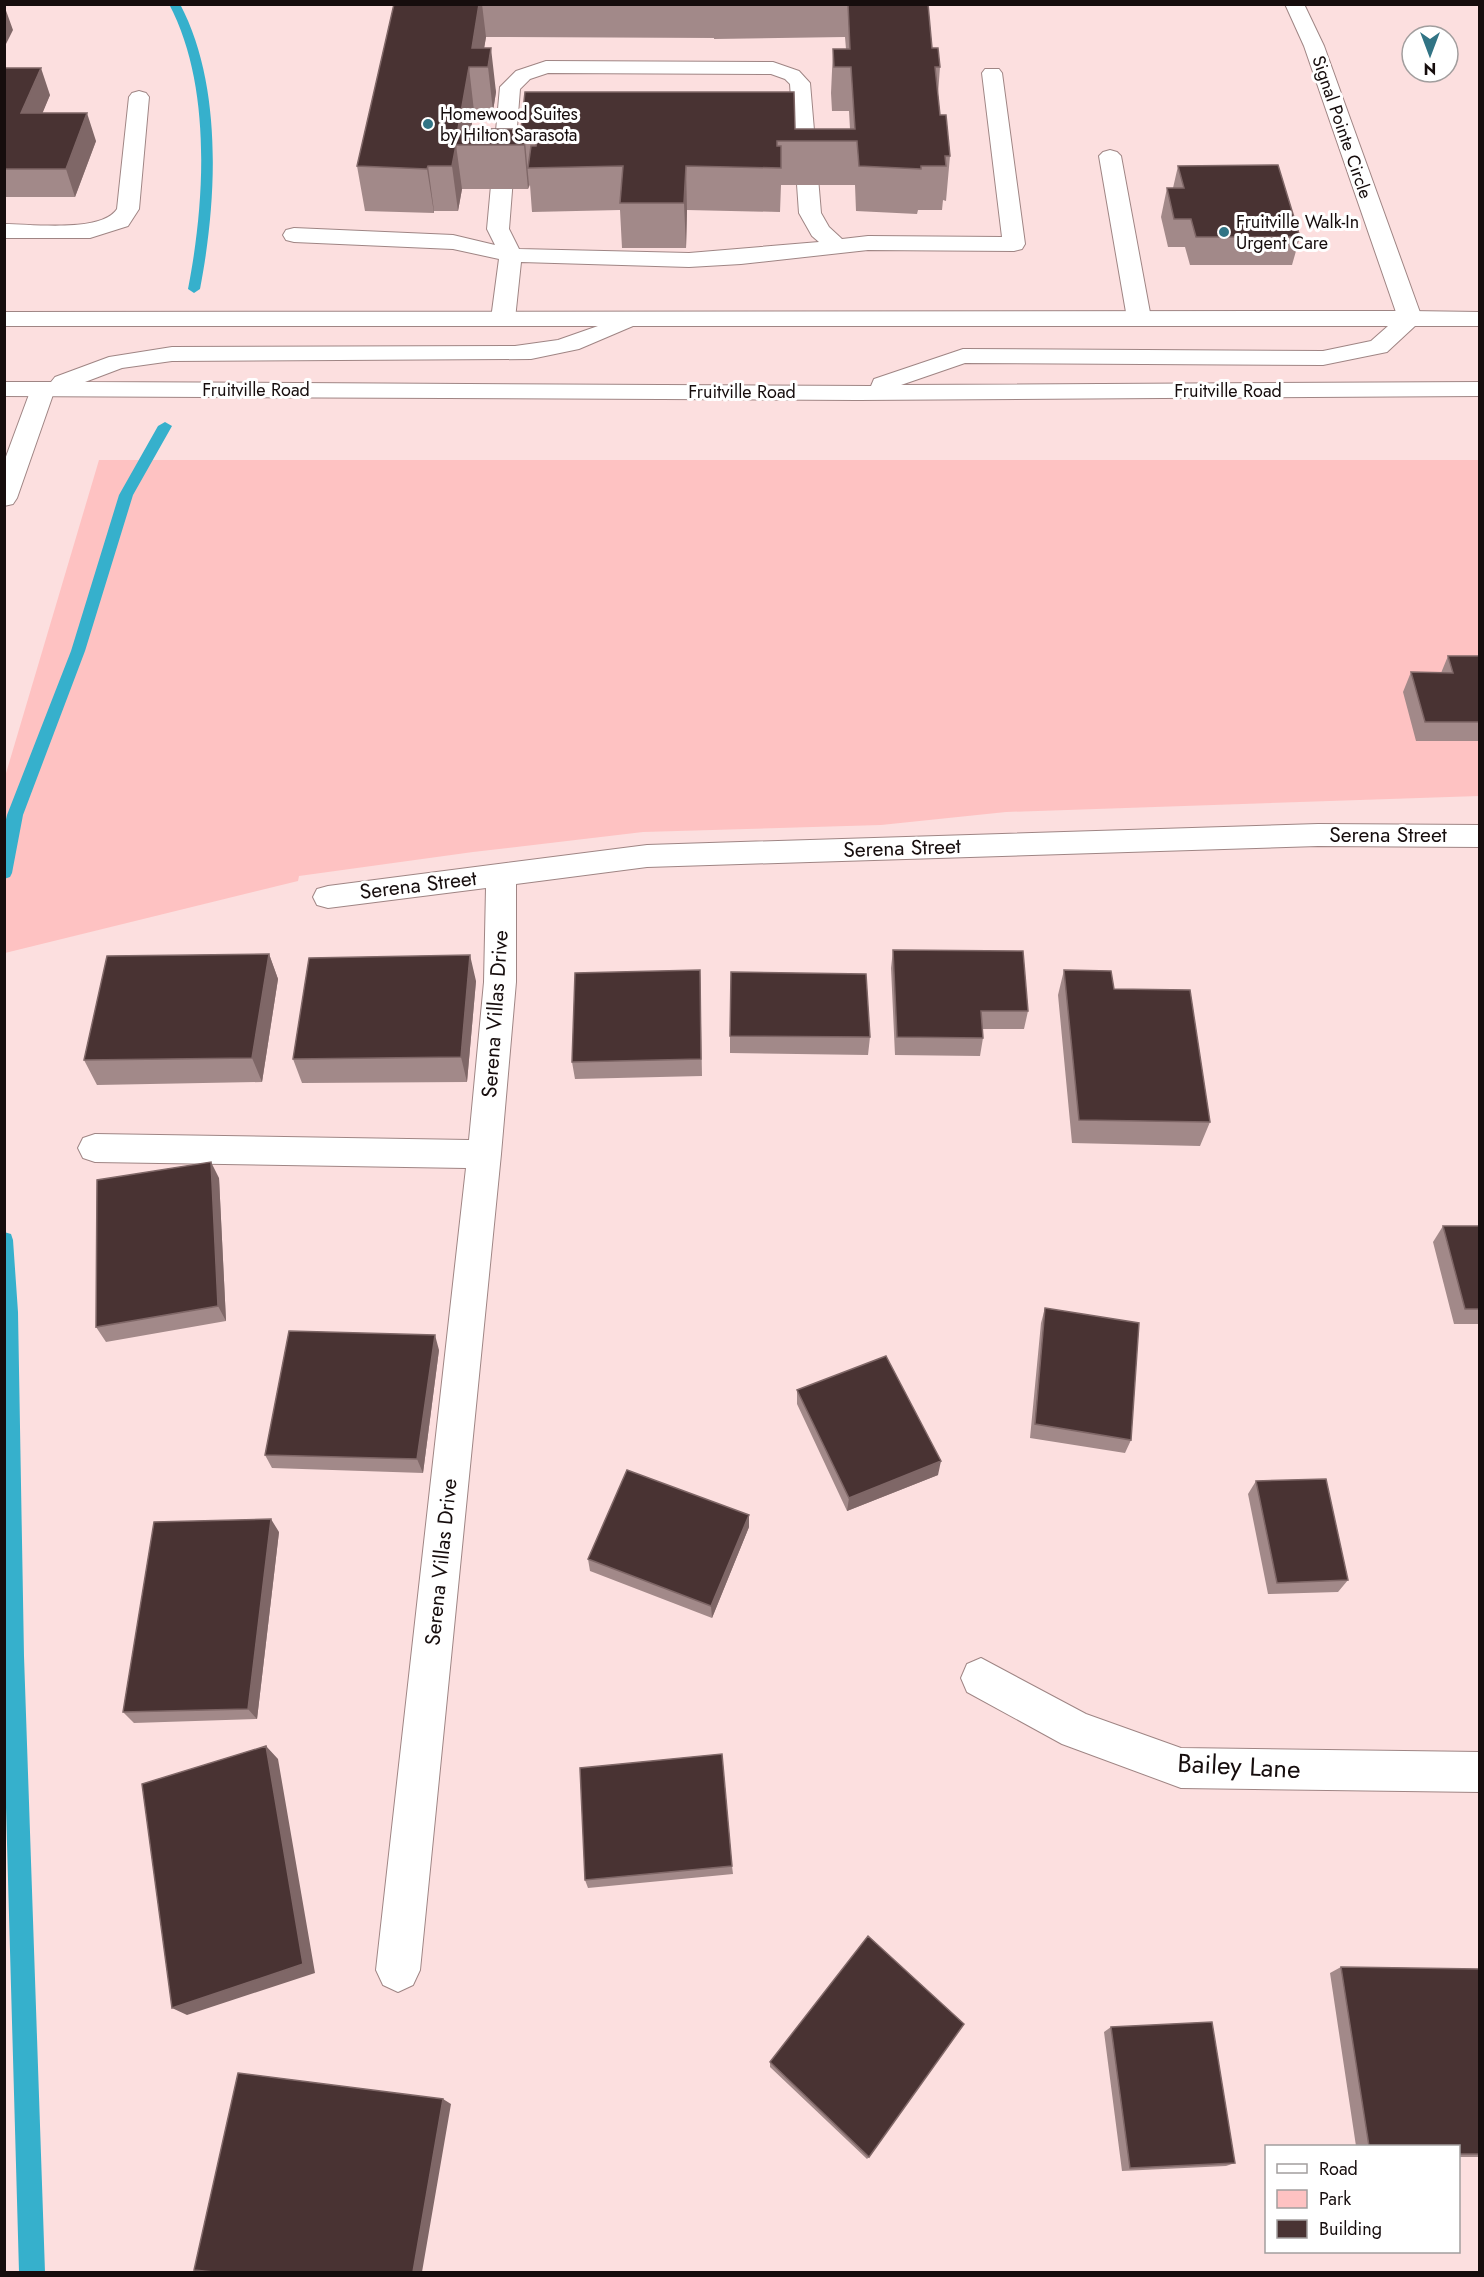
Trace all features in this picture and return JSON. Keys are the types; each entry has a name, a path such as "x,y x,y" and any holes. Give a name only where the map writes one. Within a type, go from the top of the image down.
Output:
{"main road":[{"name":"Signal Pointe Circle","path":"1294,4 1314,46 1410,318"},
{"path":"503,319 511,255 498,230 510,87 523,75 546,67 773,68 792,75 800,83 810,213 820,231 837,246"},
{"path":"294,235 453,242 511,255 690,260 741,257 868,243 1014,244 992,73"},
{"path":"4,231 90,231 120,221 128,209 139,97"},
{"path":"1110,156 1139,318"},
{"path":"858,393 963,356 1323,358 1379,347 1410,318"},
{"path":"4,319 1479,319"},
{"path":"4,498 43,389 117,362 152,356 551,351 570,346 633,319"},
{"name":"Fruitville Road","path":"4,389 858,393 1479,389"},
{"name":"Serena Street","path":"328,897 646,856 1318,835 1479,836"},
{"name":"Serena Villas Drive","path":"398,1970 484,1154 500,982 501,874"},
{"path":"94,1148 484,1154"},
{"name":"Bailey Lane","path":"981,1678 1076,1730 1181,1768 1479,1772"}],"green space":[{"path":"99,460 1479,460 1479,796 1006,812 881,825 643,832 299,876 298,881 5,953 4,780"}],"building":[{"path":"394,4 479,4 472,48 491,48 488,67 469,67 458,129 521,129 525,92 794,92 795,129 855,129 851,67 834,67 833,49 850,49 848,4 928,4 932,48 938,48 940,67 935,67 940,115 946,115 950,156 945,156 946,166 921,166 921,169 859,166 857,141 777,141 777,146 781,146 781,168 686,166 684,203 620,203 623,166 528,168 531,146 536,146 537,141 525,141 524,145 456,145 452,166 428,166 427,169 357,166"},
{"path":"4,68 41,68 21,113 87,113 66,169 4,169"},
{"path":"1278,165 1300,237 1196,237 1191,219 1174,219 1167,188 1184,188 1178,166"},
{"path":"1448,656 1479,656 1479,722 1425,722 1411,672 1453,673"},
{"path":"893,950 1023,951 1028,1011 981,1011 983,1038 897,1037"},
{"path":"269,954 252,1058 84,1060 107,956"},
{"path":"470,955 461,1057 293,1059 309,958"},
{"path":"700,970 701,1059 572,1062 575,973"},
{"path":"1064,970 1111,971 1114,989 1190,990 1210,1122 1079,1120"},
{"path":"731,972 866,974 870,1037 730,1036"},
{"path":"211,1162 218,1306 96,1327 97,1180"},
{"path":"1443,1226 1479,1226 1479,1309 1465,1309"},
{"path":"1045,1308 1139,1323 1131,1440 1035,1424"},
{"path":"289,1331 435,1335 417,1459 265,1455"},
{"path":"886,1356 941,1461 849,1498 797,1390"},
{"path":"627,1470 749,1515 711,1606 588,1559"},
{"path":"1326,1479 1348,1580 1277,1583 1256,1481"},
{"path":"271,1519 248,1709 123,1712 154,1522"},
{"path":"266,1746 303,1964 172,2008 142,1784"},
{"path":"722,1754 732,1866 585,1880 580,1768"},
{"path":"868,1936 964,2024 869,2157 770,2062"},
{"path":"1341,1967 1479,1969 1479,2154 1460,2154 1460,2145 1369,2145"},
{"path":"1212,2022 1235,2163 1130,2168 1111,2027"},
{"path":"238,2073 443,2099 413,2272 214,2272 194,2270"}],"waterway":[{"path":"174,4 192,42 204,103 204,212 200,258 194,289"},
{"path":"4,873 15,815 78,651 126,495 165,426"},
{"path":"4,1240 8,1312 13,1656 32,2272"}],"place":[{"name":"Homewood Suites by Hilton Sarasota","path":"428,124"},
{"name":"Fruitville Walk-In Urgent Care","path":"1224,232"}]}
